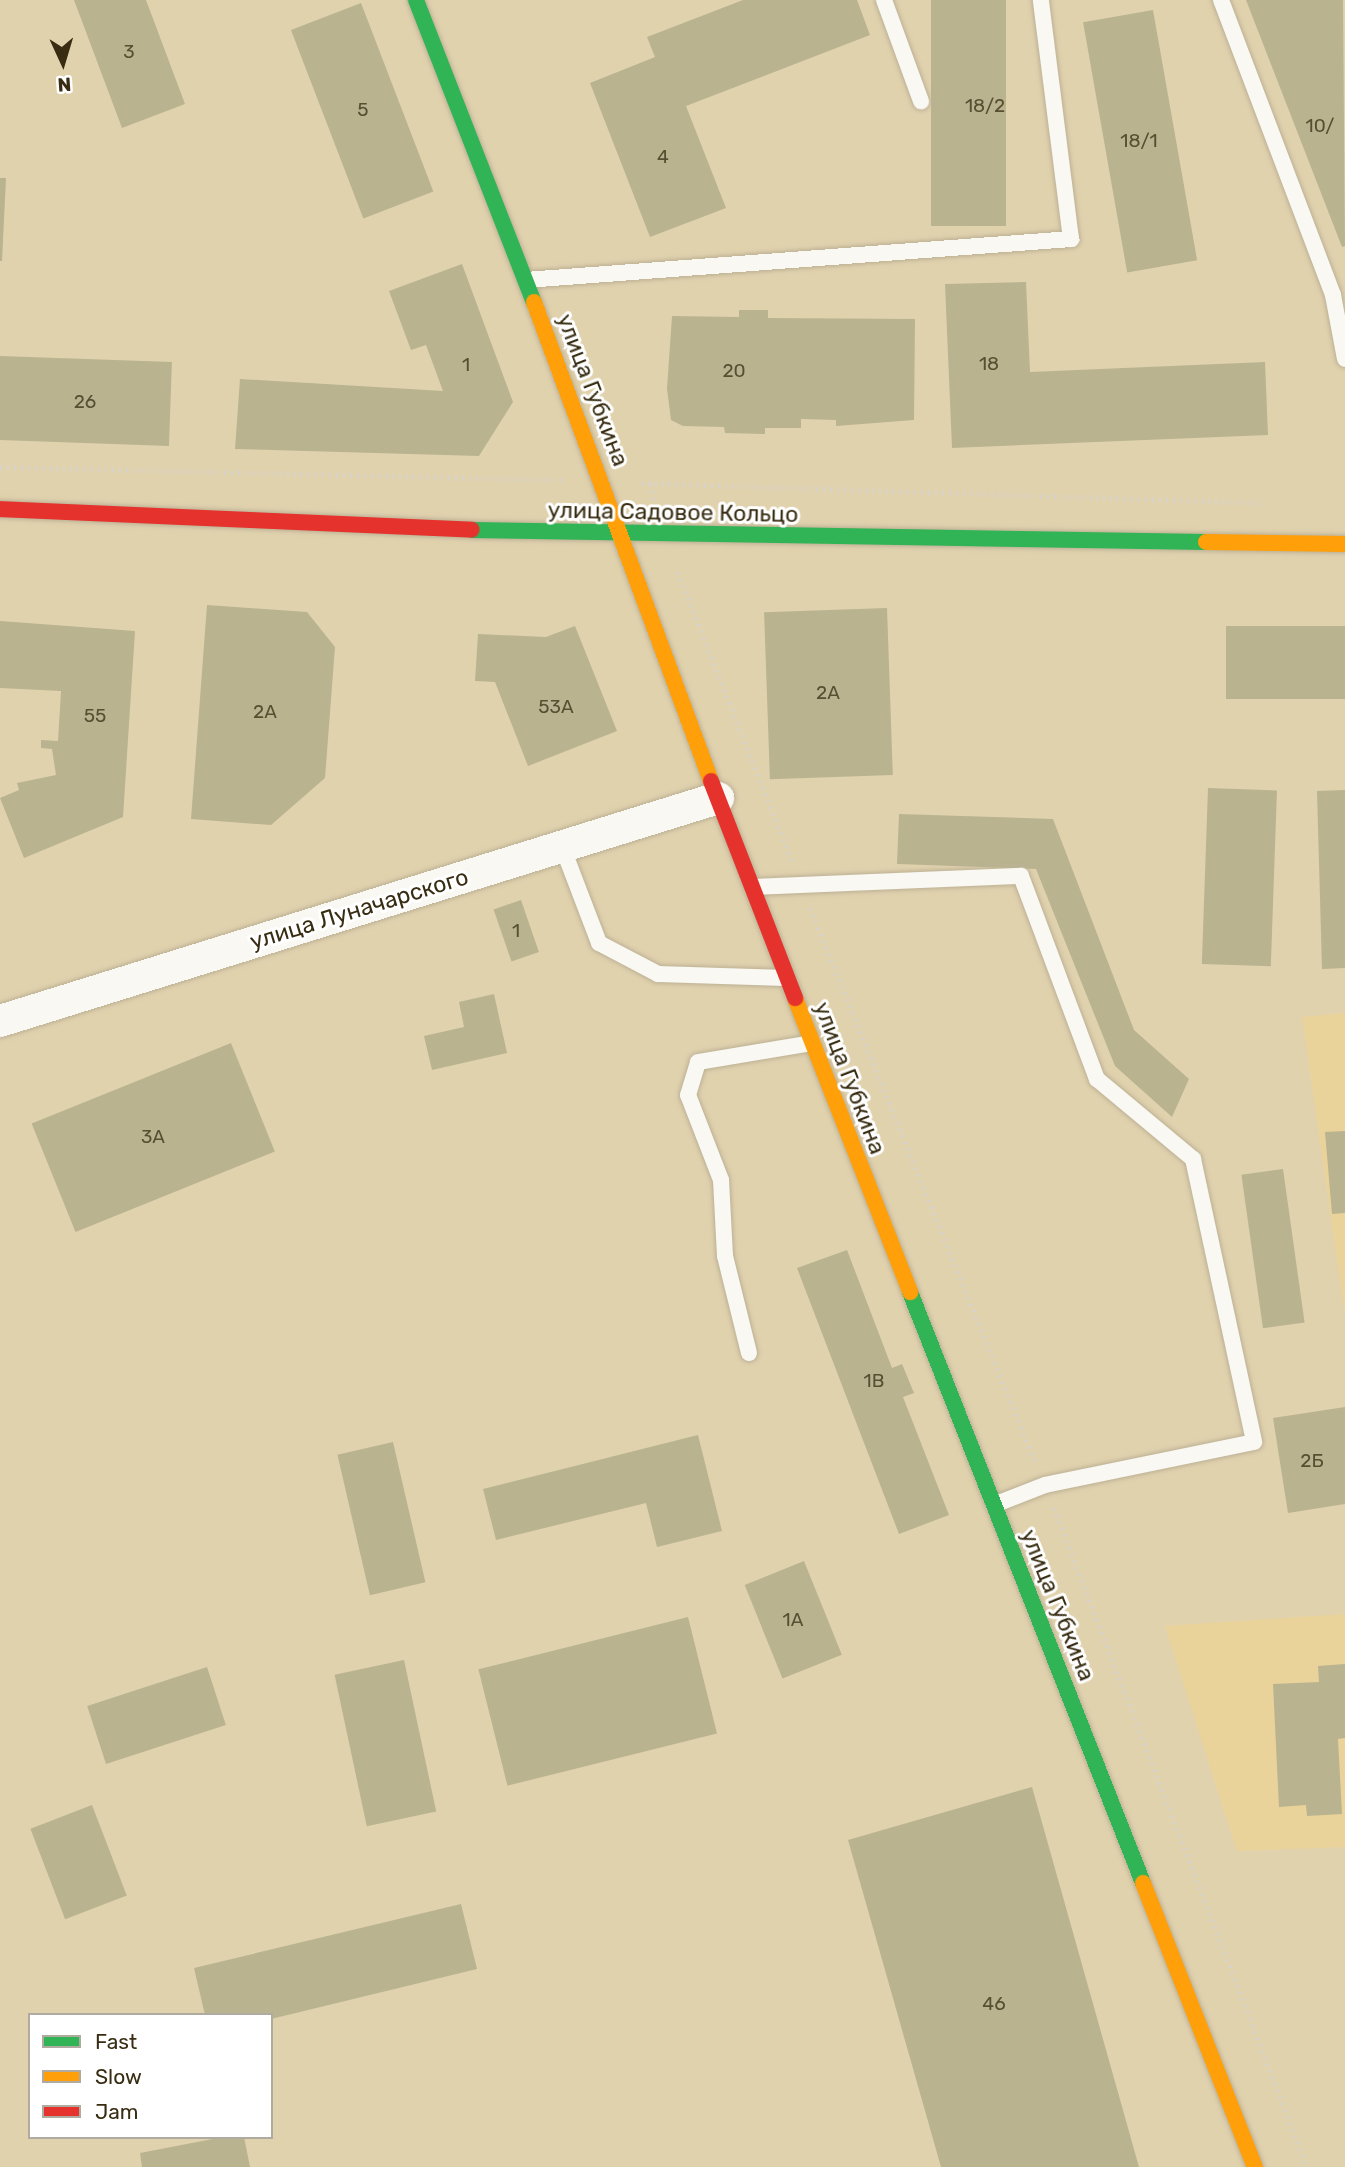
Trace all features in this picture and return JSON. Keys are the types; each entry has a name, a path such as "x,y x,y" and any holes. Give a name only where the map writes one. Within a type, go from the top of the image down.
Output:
{"street":[{"name":"улица Губкина","path":"416,0 603,480 616,536 754,887 812,1044 1255,2167"},
{"name":"улица Садовое Кольцо","path":"0,509 616,536 1345,544"},
{"name":"улица Луначарского","path":"0,1021 718,798"}],"lane":[{"path":"884,0 921,101"},
{"path":"526,280 1071,239 1041,0"},
{"path":"1220,0 1333,295 1345,359"},
{"path":"562,846 599,943 658,974 787,978"},
{"path":"754,887 1021,876 1097,1079 1193,1159 1254,1442 1045,1485 994,1505"},
{"path":"749,1353 725,1256 721,1180 688,1095 698,1062 812,1044"}],"path":[{"path":"0,467 603,480 651,484 1276,503"},
{"path":"651,484 664,536 801,884 1045,1485 1307,2167"}],"shaded area":[{"path":"1345,1013 1345,1315 1302,1017"},
{"path":"1345,1614 1345,1847 1237,1851 1165,1626"}],"building":[{"path":"74,0 146,0 185,104 122,128"},
{"path":"743,0 857,0 870,35 686,106 726,208 650,237 590,83 655,57 647,37"},
{"path":"931,0 1006,0 1006,226 931,226"},
{"path":"1246,0 1343,0 1345,246 1342,247"},
{"path":"361,3 433,192 363,218 291,30"},
{"path":"1153,10 1197,260 1127,272 1083,22"},
{"path":"0,178 6,178 2,261 0,261"},
{"path":"462,264 513,402 479,456 235,449 240,379 443,391 426,345 411,350 389,291"},
{"path":"1026,282 1030,372 1265,362 1268,435 952,448 945,284"},
{"path":"739,310 768,310 768,318 915,319 914,420 836,426 836,420 801,419 801,428 765,428 765,434 725,433 724,427 683,426 671,420 667,389 672,316 739,317"},
{"path":"0,356 172,362 169,446 0,440"},
{"path":"207,605 307,612 335,647 325,778 271,825 191,819"},
{"path":"887,608 893,775 770,779 764,612"},
{"path":"0,621 135,631 123,817 24,858 0,798 19,790 17,783 56,775 52,749 41,748 41,740 58,741 61,691 0,688"},
{"path":"575,626 617,731 528,766 495,682 475,681 478,634 546,637"},
{"path":"1226,626 1345,626 1345,699 1226,699"},
{"path":"1208,788 1277,790 1271,966 1202,964"},
{"path":"1345,790 1345,968 1322,969 1317,791"},
{"path":"899,814 1053,819 1134,1030 1189,1079 1172,1117 1115,1066 1036,869 897,864"},
{"path":"521,900 539,952 511,961 494,909"},
{"path":"494,994 507,1053 432,1070 424,1036 464,1027 459,1002"},
{"path":"231,1043 275,1151 75,1232 32,1124"},
{"path":"1345,1131 1345,1213 1332,1214 1325,1132"},
{"path":"1283,1169 1305,1322 1263,1328 1241,1175"},
{"path":"847,1250 892,1368 902,1364 914,1393 903,1397 949,1515 899,1534 797,1268"},
{"path":"1345,1407 1345,1504 1288,1513 1273,1418"},
{"path":"698,1435 722,1531 657,1547 646,1503 496,1540 483,1489"},
{"path":"393,1442 425,1582 370,1595 337,1455"},
{"path":"804,1561 842,1655 782,1679 745,1585"},
{"path":"688,1617 717,1733 507,1786 478,1669"},
{"path":"404,1660 436,1812 367,1826 335,1675"},
{"path":"1345,1664 1345,1738 1338,1739 1342,1814 1307,1816 1306,1805 1279,1807 1273,1684 1319,1682 1318,1666"},
{"path":"207,1667 226,1725 106,1764 87,1706"},
{"path":"1032,1787 1139,2167 941,2167 848,1840"},
{"path":"92,1805 127,1896 65,1919 30,1829"},
{"path":"461,1904 477,1969 273,2019 273,2013 205,2013 194,1968"},
{"path":"213,2139 244,2139 250,2167 142,2167 140,2153"}],"traffic: fast":[{"path":"416,0 534,302"},
{"path":"472,530 1206,542"},
{"path":"910,1292 1143,1883"}],"traffic: slow":[{"path":"534,302 711,781"},
{"path":"1206,542 1345,544"},
{"path":"795,998 910,1292"},
{"path":"1143,1883 1255,2167"}],"traffic: jam":[{"path":"0,509 472,530"},
{"path":"711,781 795,998"}]}
